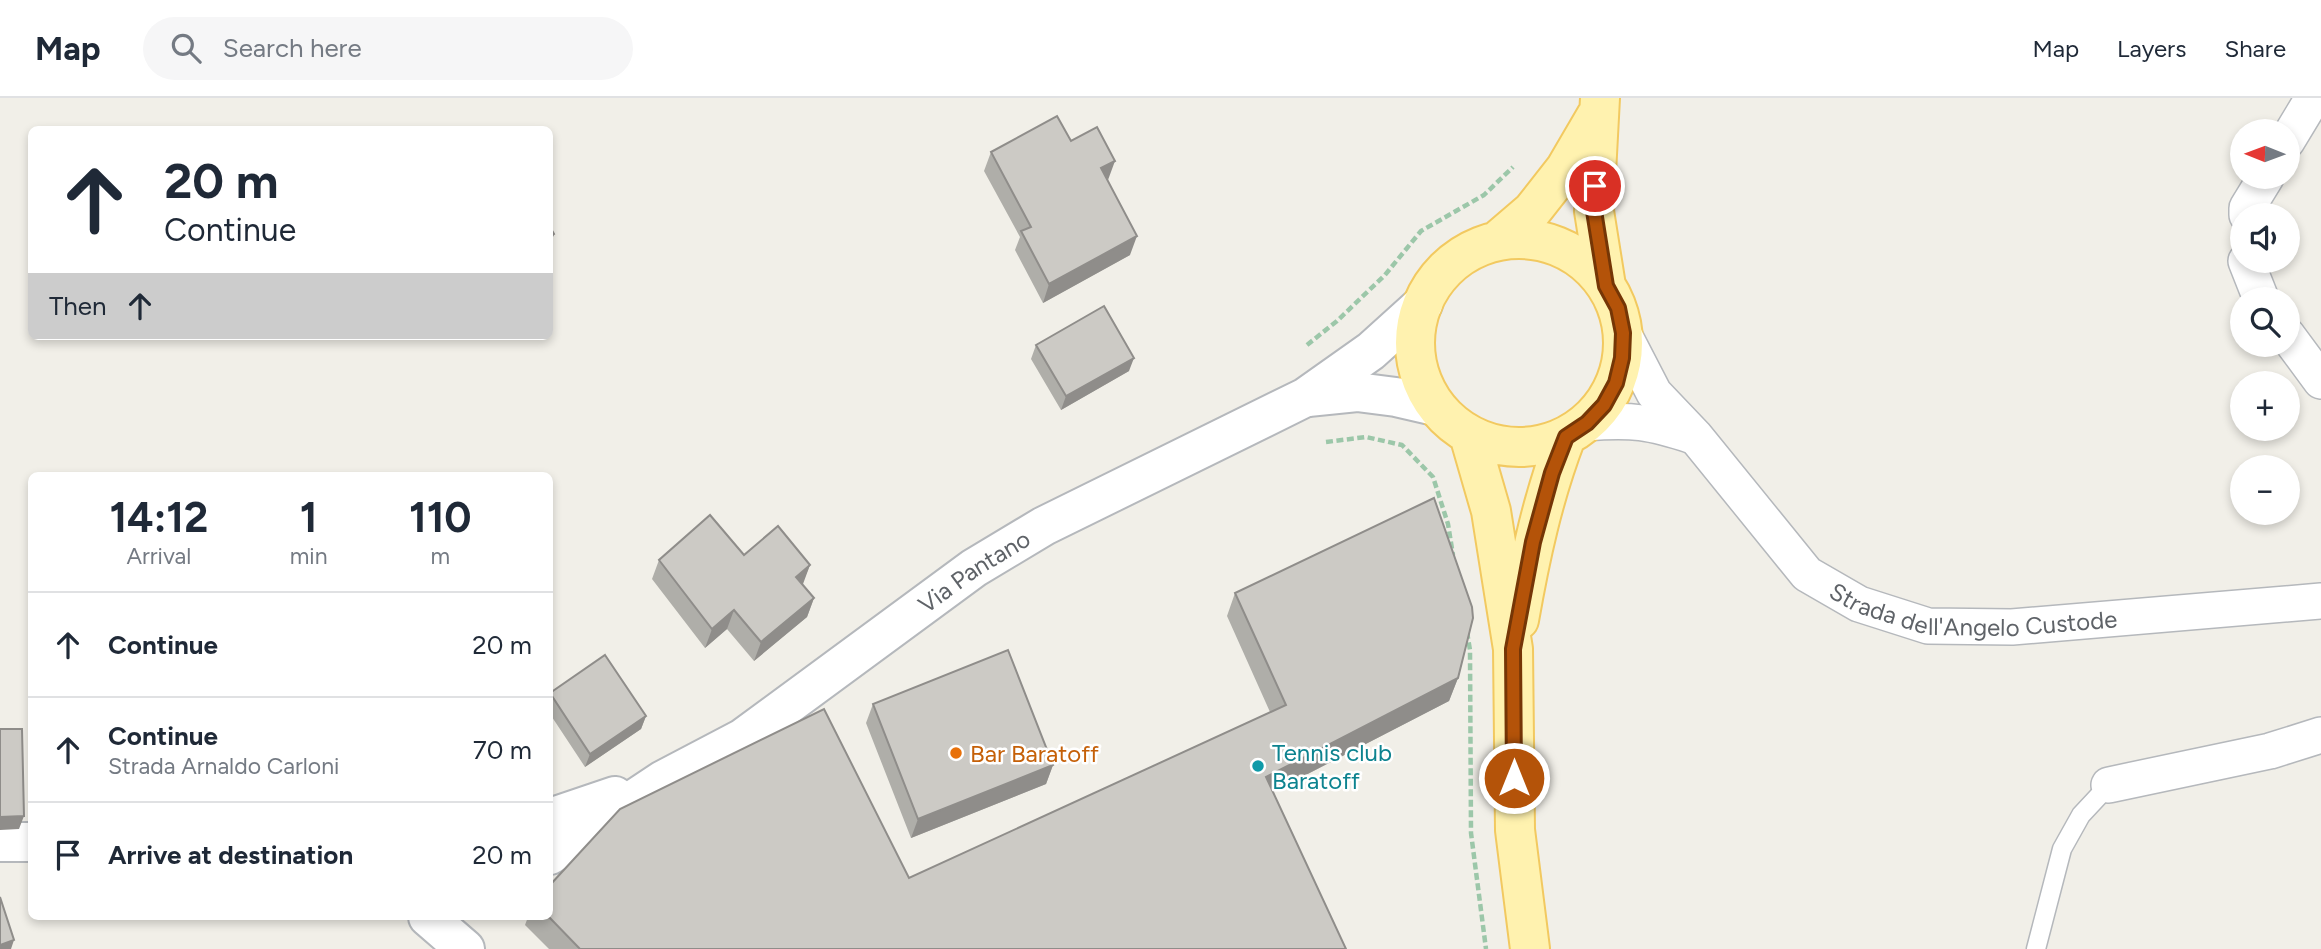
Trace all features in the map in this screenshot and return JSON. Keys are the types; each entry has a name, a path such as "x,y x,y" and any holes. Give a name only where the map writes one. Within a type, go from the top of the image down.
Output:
{"main road":[{"path":"1496,241 1532,211 1565,169 1600,104"},
{"path":"1600,104 1594,211 1606,286"},
{"path":"1522,239 1547,242 1570,252 1590,267 1606,286 1618,308 1623,333 1622,358 1616,383 1604,405 1576,430 1542,446 1517,448 1492,444 1469,435 1450,422 1435,406 1422,382 1415,356 1416,330 1423,304 1435,282 1452,264 1473,250 1496,241 1522,239"},
{"path":"1513,649 1533,542 1552,473 1576,430"},
{"path":"1469,435 1491,511 1513,649 1514,830 1530,949"}],"street":[{"path":"2300,120 2313,98"},
{"name":"Via Pantano","path":"553,853 663,780 744,738 974,568 1044,526 1306,397 1371,351 1423,304"},
{"name":"Strada dell'Angelo Custode","path":"1623,333 1654,393 1695,436 1807,574 1859,604 1928,625 2012,627 2321,601"},
{"path":"2300,353 2321,381"},
{"name":"Via Pantano","path":"1306,397 1357,392 1435,406"},
{"path":"1576,430 1621,420 1652,422 1695,436"},
{"path":"2109,785 2270,751 2321,735"},
{"name":"Via Pantano","path":"553,817 663,780"},
{"path":"0,842 28,842"},
{"path":"431,920 465,949"}],"lane":[{"path":"2036,949 2062,849 2081,815 2109,785"}],"path":[{"path":"1299,351 1338,321 1385,275 1421,230 1485,195 1520,161"},
{"path":"1326,442 1366,437 1402,445 1433,477 1448,524 1454,561"},
{"path":"1466,624 1470,650"}],"building":[{"path":"1057,116 1071,141 1097,127 1115,161 1101,168 1137,236 1049,284 1021,231 1031,227 991,152"},
{"path":"1104,306 1134,358 1066,396 1036,345"},
{"name":"Tennis club Baratoff","path":"1434,498 1472,607 1473,618 1458,678 1266,777 1346,949 580,949 552,920 553,882 620,809 824,709 909,878 1286,705 1235,593"},
{"path":"710,515 744,555 778,526 810,565 796,577 814,598 761,642 734,610 712,629 659,560"},
{"name":"Bar Baratoff","path":"1008,650 1053,765 918,819 873,704"},
{"path":"605,655 646,716 590,754 553,698 553,691"},
{"path":"0,729 22,729 24,816 0,817"},
{"path":"0,897 14,940 0,945"}],"place":[{"name":"Bar Baratoff","path":"956,753"},
{"name":"Tennis club Baratoff","path":"1258,766"}],"route":[{"path":"1514,778 1513,649 1533,542 1552,473 1566,437 1587,423 1604,405 1616,383 1622,358 1623,333 1618,308 1606,286 1594,211 1595,186"}]}
